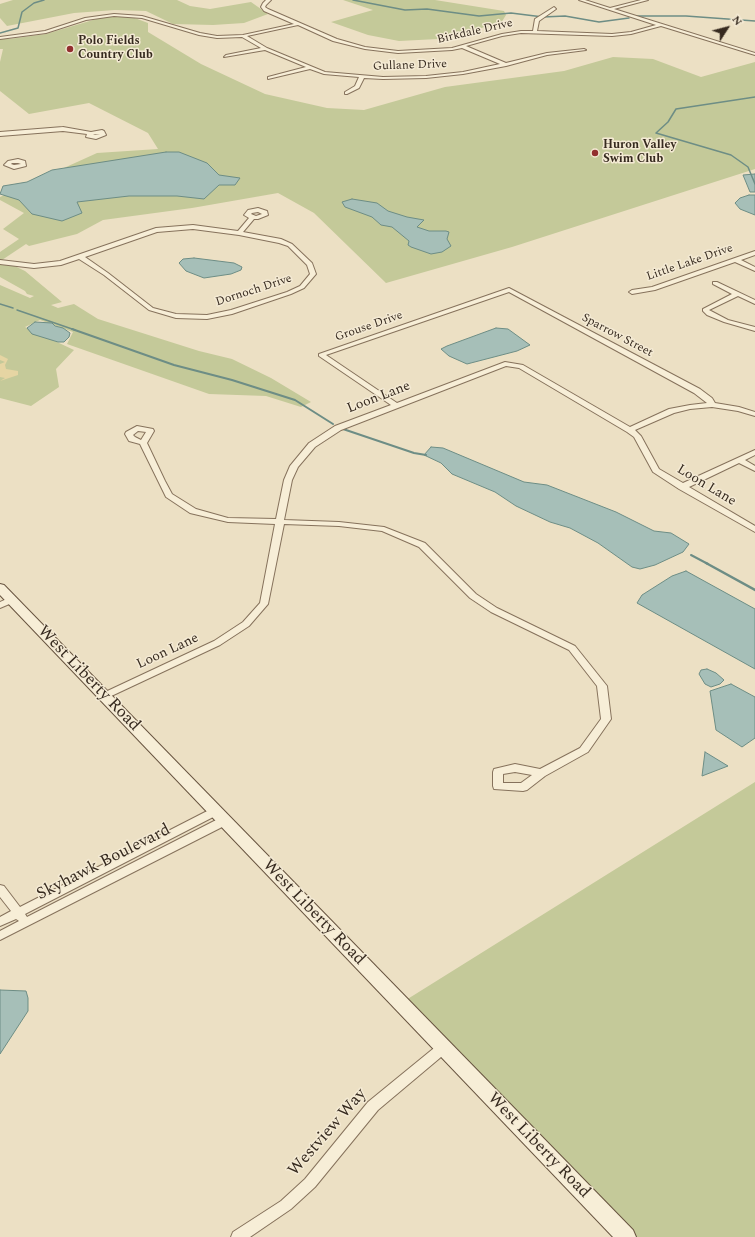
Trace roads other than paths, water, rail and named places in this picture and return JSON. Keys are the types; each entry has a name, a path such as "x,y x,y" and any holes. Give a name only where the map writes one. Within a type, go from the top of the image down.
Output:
{"main road":[{"name":"West Liberty Road","path":"4,598 104,696 626,1237"}],"street":[{"name":"Birkdale Drive","path":"269,0 264,4 266,10 343,42 383,51 427,52 464,47 510,33 535,31 612,35 631,33 660,25"},
{"path":"581,0 755,54"},
{"path":"609,9 646,0"},
{"path":"535,31 537,20 554,8"},
{"path":"0,38 46,32 85,19 114,15 142,17 206,36 243,36 298,24"},
{"name":"Gullane Drive","path":"243,36 265,49 309,68 337,75 362,77 426,77 463,73 506,65 547,54 584,50"},
{"path":"464,47 506,65"},
{"path":"226,56 265,49"},
{"path":"270,78 309,68"},
{"path":"347,93 357,87 362,77"},
{"path":"0,134 63,129 90,133"},
{"path":"0,164 7,164"},
{"path":"239,233 252,218"},
{"name":"Dornoch Drive","path":"0,262 19,265 48,265 81,257 140,235 168,228 193,227 269,238 290,245 310,264 312,276 302,287 289,293 232,312 207,317 176,316 151,309 110,276 81,257"},
{"name":"Little Lake Drive","path":"632,292 653,289 755,253"},
{"path":"736,260 755,269"},
{"path":"715,283 755,302"},
{"name":"Sparrow Street","path":"509,290 697,391 709,400 712,405"},
{"name":"Grouse Drive","path":"396,405 321,355 509,290"},
{"path":"737,294 708,306 705,310 709,314 726,321 755,330"},
{"name":"Loon Lane","path":"104,696 217,643 246,624 264,604 288,480 294,466 312,445 338,428 502,365 510,364 521,366 630,430 637,436 656,470 755,530"},
{"path":"630,430 677,410 712,405 739,409 755,414"},
{"path":"143,443 150,431 137,428 128,434 132,439 143,443 169,495 192,511 228,520 339,524 384,528 422,546 473,596 494,610 572,648 602,686 606,719 584,750 541,773"},
{"path":"682,487 755,452"},
{"path":"740,460 755,468"},
{"name":"Skyhawk Boulevard","path":"0,922 219,816"},
{"name":"Skyhawk Boulevard","path":"0,936 219,816"},
{"path":"0,889 25,923"},
{"name":"Westview Way","path":"238,1237 286,1205 301,1192 373,1106 443,1048"}],"water":[{"path":"166,152 179,152 207,163 219,175 240,178 235,185 219,185 204,199 177,196 129,196 77,202 82,213 62,221 32,214 19,200 0,194 3,186 27,182 52,170"},
{"path":"755,174 755,192 750,192 743,175"},
{"path":"755,195 755,215 740,209 735,203 740,198"},
{"path":"352,199 377,203 388,211 407,217 424,220 417,227 429,231 449,232 447,239 451,246 442,252 431,254 411,247 408,245 409,241 392,227 381,225 372,217 345,207 342,202"},
{"path":"194,258 234,263 242,267 241,270 231,274 204,278 186,271 179,263 183,259"},
{"path":"35,322 52,323 70,333 69,337 64,342 58,342 32,334 27,328"},
{"path":"496,328 508,329 530,345 517,351 467,364 449,356 441,349 447,346"},
{"path":"431,447 443,448 524,482 547,485 616,512 654,531 671,533 689,544 683,552 655,565 640,569 632,567 598,543 570,528 550,522 516,506 495,492 452,474 441,463 424,455"},
{"path":"686,571 755,609 755,669 637,603 642,595 672,576"},
{"path":"707,669 716,673 724,680 720,684 711,687 705,684 699,674 701,670"},
{"path":"731,684 755,697 755,738 742,747 716,730 710,691"},
{"path":"705,752 728,766 702,776"},
{"path":"0,990 26,991 28,998 28,1011 0,1054"}],"waterway":[{"path":"0,33 18,28 22,12 34,3 44,0"},
{"path":"353,0 405,10 427,9 479,16 511,13 543,17 565,16 599,22 629,18"},
{"path":"636,16 686,16 755,21"},
{"path":"755,97 676,109 668,122 656,133 731,155 748,167 755,184"},
{"path":"0,304 13,308"},
{"path":"17,310 75,330"},
{"path":"72,329 174,365 232,380 295,400 333,424"},
{"path":"343,429 414,453 426,455"},
{"path":"691,555 708,564"},
{"path":"706,563 755,590"}],"place":[{"name":"Polo Fields Country Club","path":"70,49"},
{"name":"Huron Valley Swim Club","path":"595,153"}]}
